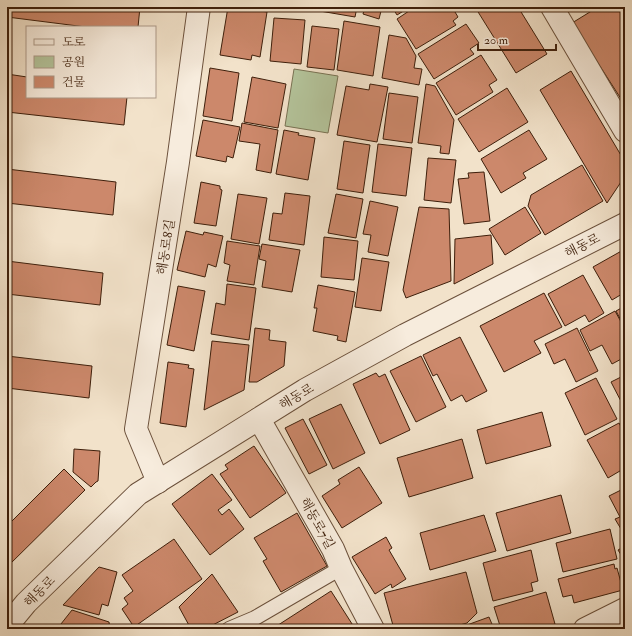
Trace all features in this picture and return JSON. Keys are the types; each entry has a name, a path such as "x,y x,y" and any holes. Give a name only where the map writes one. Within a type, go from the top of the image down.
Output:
{"street":[{"name":"해동로8길","path":"158,482 136,429 178,162 199,7"},
{"path":"552,7 625,131"},
{"name":"해동로","path":"7,626 26,603 138,494 305,390 405,335 625,224"},
{"name":"해동로7길","path":"259,418 333,549 341,568 373,629"},
{"path":"586,629 625,609"}],"lane":[{"path":"229,629 258,624 341,568"}],"green space":[{"path":"294,69 338,76 328,133 285,126"}],"building":[{"path":"7,7 140,7 138,26 78,26 7,17"},
{"path":"228,7 267,12 260,57 252,55 251,60 220,55"},
{"path":"314,7 357,7 355,17 314,10"},
{"path":"365,7 382,7 379,19 363,14"},
{"path":"392,7 410,7 397,15"},
{"path":"415,7 458,7 460,9 455,12 458,17 453,21 456,25 416,49 397,19"},
{"path":"475,7 518,7 547,54 516,73"},
{"path":"598,7 617,7 625,20 625,105 572,23"},
{"path":"274,18 305,20 301,64 270,61"},
{"path":"344,21 380,27 373,76 337,70"},
{"path":"466,24 479,43 470,49 474,54 434,79 418,54"},
{"path":"312,26 339,29 334,70 307,67"},
{"path":"389,35 406,38 416,56 414,68 422,69 419,85 382,78"},
{"path":"481,55 497,80 489,85 493,92 456,115 436,83"},
{"path":"210,68 239,73 232,121 203,116"},
{"path":"571,71 625,162 625,176 607,203 540,90"},
{"path":"7,74 26,77 26,98 127,98 124,125 7,112"},
{"path":"252,77 286,84 278,128 244,122"},
{"path":"370,84 388,87 377,142 337,135 346,86 369,90"},
{"path":"426,84 435,86 454,120 449,154 440,153 441,146 418,143"},
{"path":"507,88 528,122 479,152 458,119"},
{"path":"389,93 418,97 412,143 383,139"},
{"path":"203,120 240,127 233,158 227,156 226,162 196,156"},
{"path":"242,123 278,130 271,173 256,170 260,144 239,141"},
{"path":"284,130 299,133 298,135 315,138 308,180 276,174"},
{"path":"529,130 547,159 523,173 526,178 501,193 481,159"},
{"path":"344,141 370,145 363,193 337,189"},
{"path":"378,144 412,148 406,196 372,192"},
{"path":"428,158 456,160 451,203 424,200"},
{"path":"582,165 603,201 545,235 528,206 531,195"},
{"path":"7,169 116,182 113,215 7,203"},
{"path":"484,172 490,221 464,224 458,179 469,178 468,173"},
{"path":"201,182 220,186 220,189 222,190 216,226 194,223"},
{"path":"285,193 310,196 304,245 269,240 273,213 282,214"},
{"path":"238,194 267,198 259,244 231,239"},
{"path":"336,194 363,199 356,238 328,233"},
{"path":"370,201 398,207 388,256 368,252 371,235 363,234"},
{"path":"419,207 449,209 451,281 406,298 403,290"},
{"path":"525,207 541,233 505,255 489,229"},
{"path":"186,231 203,235 204,232 223,236 216,267 208,264 205,277 177,270"},
{"path":"491,235 493,264 454,284 455,239"},
{"path":"324,237 358,241 354,280 321,277"},
{"path":"227,241 260,246 254,285 227,281 230,265 224,263"},
{"path":"262,244 300,250 292,292 262,287 266,261 259,259"},
{"path":"625,249 625,288 620,291 622,294 612,300 593,267"},
{"path":"362,258 389,262 381,311 355,307"},
{"path":"7,261 103,273 100,305 7,294"},
{"path":"583,275 604,313 589,322 585,315 565,326 548,294"},
{"path":"227,284 256,288 249,340 211,334 216,303 225,305"},
{"path":"318,285 355,292 346,342 337,340 338,336 313,331 317,308 314,308"},
{"path":"178,286 205,291 194,351 167,345"},
{"path":"544,293 562,327 534,341 541,353 504,372 480,326"},
{"path":"625,306 625,328 616,311"},
{"path":"615,311 625,329 625,357 612,364 602,345 590,351 580,330"},
{"path":"255,328 270,330 269,340 286,342 284,366 257,382 249,382"},
{"path":"577,328 598,371 576,382 565,359 554,364 545,344"},
{"path":"460,337 487,391 466,402 462,395 451,401 437,374 433,376 423,355"},
{"path":"212,341 249,345 244,390 204,410"},
{"path":"7,356 92,366 89,398 7,388"},
{"path":"421,356 446,407 416,422 390,371"},
{"path":"168,362 189,365 188,368 194,369 186,427 160,423"},
{"path":"376,373 379,377 385,374 410,430 380,444 353,384"},
{"path":"625,375 625,409 611,382"},
{"path":"596,378 617,419 585,435 565,393"},
{"path":"341,404 365,453 333,469 309,419"},
{"path":"542,412 551,446 486,464 477,430"},
{"path":"303,419 327,465 309,474 285,428"},
{"path":"619,423 625,434 621,437 625,444 625,468 608,478 587,440"},
{"path":"462,439 473,478 409,497 397,458"},
{"path":"254,446 286,493 250,518 220,474 228,469 225,465"},
{"path":"74,449 100,451 98,481 91,487 73,472"},
{"path":"7,452 10,452 7,479"},
{"path":"359,467 382,503 342,528 322,496 340,484 338,480"},
{"path":"64,469 85,490 7,567 7,526"},
{"path":"212,474 232,500 218,510 222,515 229,509 244,529 210,555 172,504"},
{"path":"625,488 624,534 615,519 620,517 609,496"},
{"path":"561,495 571,533 507,551 496,513"},
{"path":"297,513 327,566 281,592 263,561 267,559 254,538"},
{"path":"484,515 496,551 430,570 420,533"},
{"path":"610,529 617,559 563,572 556,543"},
{"path":"386,537 392,548 389,550 406,579 392,588 391,584 375,594 352,557"},
{"path":"174,539 202,579 134,627 122,609 128,604 124,598 133,591 122,575"},
{"path":"625,546 625,561 618,550"},
{"path":"531,550 538,581 531,583 533,591 493,601 483,563"},
{"path":"614,564 615,569 617,568 623,590 574,603 572,595 563,597 558,579"},
{"path":"99,567 117,572 108,606 102,604 99,615 63,605"},
{"path":"466,572 477,613 467,623 445,629 394,629 384,593"},
{"path":"212,574 238,612 205,629 191,629 179,607"},
{"path":"331,591 354,627 351,629 272,629"},
{"path":"546,592 555,624 537,629 501,629 494,607"},
{"path":"72,610 109,622 110,629 57,629"},
{"path":"489,617 494,629 456,629"}]}
